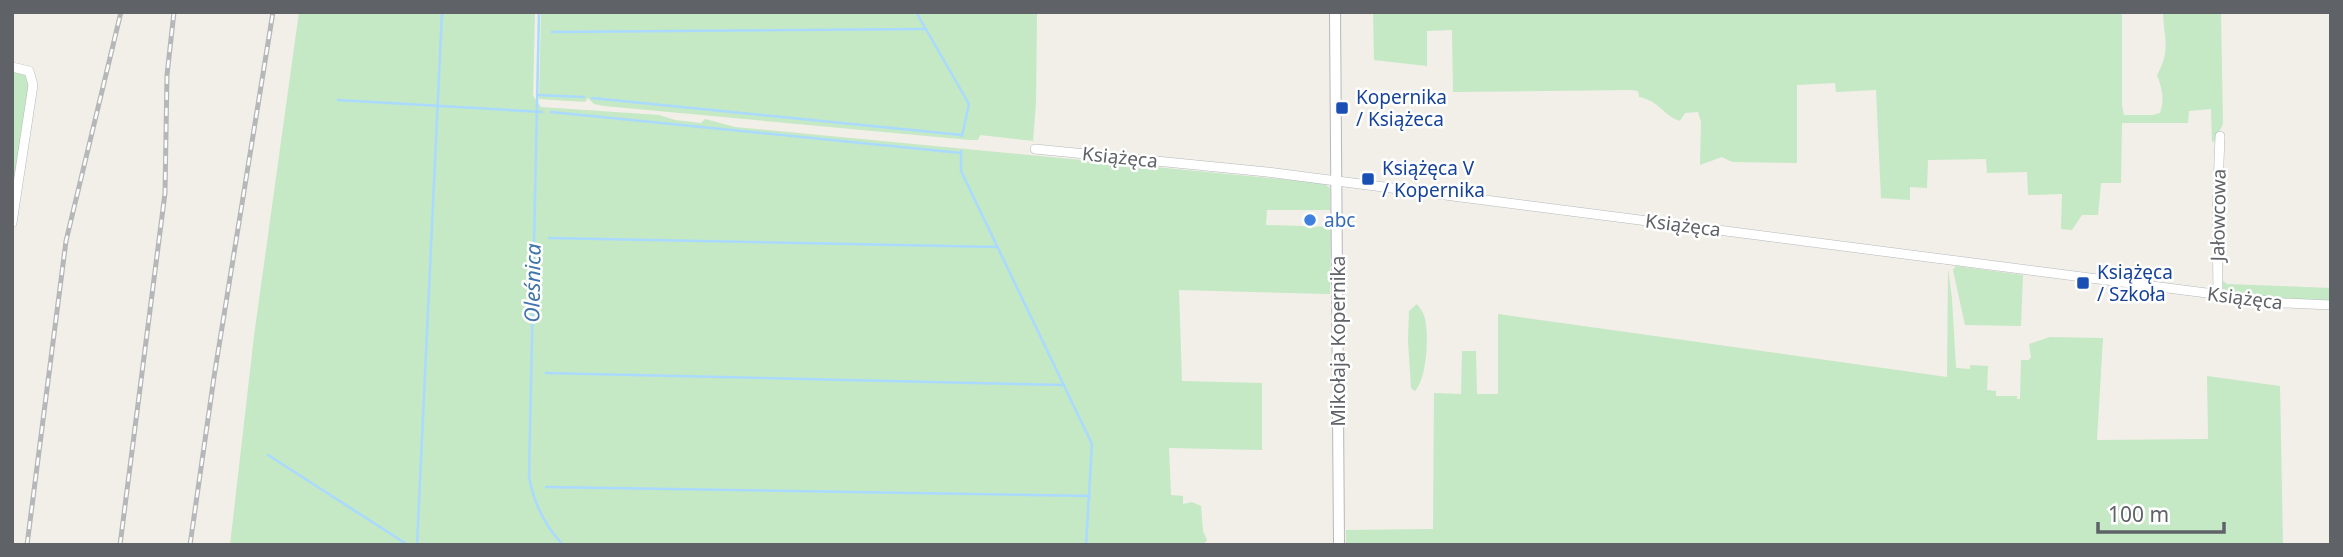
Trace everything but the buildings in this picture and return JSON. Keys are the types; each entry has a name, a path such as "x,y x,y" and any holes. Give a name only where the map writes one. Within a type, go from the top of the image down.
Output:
{"street":[{"name":"Mikołaja Kopernika","path":"1335,12 1339,545"},
{"path":"12,67 31,72 33,85 12,223"},
{"name":"Jałowcowa","path":"2218,294 2220,136"},
{"name":"Książęca","path":"1035,149 1268,172 2284,303 2331,305"}],"green space":[{"path":"299,12 535,12 533,96 541,107 659,115 701,123 705,119 735,127 1323,183 1330,188 1330,210 1267,210 1266,225 1331,227 1330,294 1179,290 1182,381 1262,383 1262,450 1169,448 1171,495 1183,496 1183,504 1192,502 1201,506 1203,531 1207,540 1203,545 230,545 254,336"},
{"path":"541,12 1037,12 1033,141 980,135 978,140 970,140 604,106 594,104 588,98 585,102 539,99"},
{"path":"1373,12 2122,12 2124,115 2153,115 2160,113 2162,103 2157,75 2165,51 2163,12 2221,12 2223,124 2214,142 2211,109 2189,111 2188,123 2122,123 2121,183 2101,183 2098,215 2082,215 2072,230 2061,229 2062,194 2028,195 2027,172 1987,173 1986,159 1928,160 1927,188 1910,187 1910,200 1881,198 1876,90 1836,92 1835,83 1797,85 1797,163 1732,162 1722,157 1700,165 1701,122 1698,112 1685,113 1680,121 1652,102 1639,97 1638,91 1631,90 1453,92 1452,30 1427,31 1427,66 1374,60"},
{"path":"12,71 28,76 28,97 12,204"},
{"path":"1956,266 2023,275 2021,326 1965,325 1953,270"},
{"path":"1948,269 1956,368 1970,369 1970,365 1988,366 1987,390 1996,391 1996,396 2017,396 2017,399 2020,399 2021,360 2029,360 2031,357 2029,344 2050,337 2103,338 2097,440 2208,439 2207,376 2280,386 2283,545 1346,545 1346,530 1433,529 1434,393 1461,394 1462,351 1476,351 1477,394 1498,394 1498,314 1947,377"},
{"path":"2221,279 2227,284 2331,288 2331,301 2265,297 2221,290"},
{"path":"1417,304 1424,317 1427,346 1422,377 1415,391 1411,388 1408,341 1409,311"}],"waterway":[{"path":"417,545 442,12"},
{"name":"Oleśnica","path":"539,12 529,477 541,514 563,545"},
{"path":"916,12 969,104 962,136"},
{"path":"552,32 926,29"},
{"path":"537,95 584,97"},
{"path":"592,98 962,135"},
{"path":"338,100 542,112"},
{"path":"551,112 961,153"},
{"path":"961,151 961,171 1092,444 1086,545"},
{"path":"549,238 997,247"},
{"path":"546,373 1064,385"},
{"path":"268,455 408,545"},
{"path":"546,487 1090,496"}],"railway":[{"path":"27,545 66,241 121,12"},
{"path":"120,545 165,193 167,75 174,12"},
{"path":"190,545 214,377 273,12"}],"place":[{"name":"Kopernika / Książeca","path":"1342,108"},
{"name":"Książęca V / Kopernika","path":"1368,179"},
{"name":"abc","path":"1310,220"},
{"name":"Książęca / Szkoła","path":"2083,283"}]}
